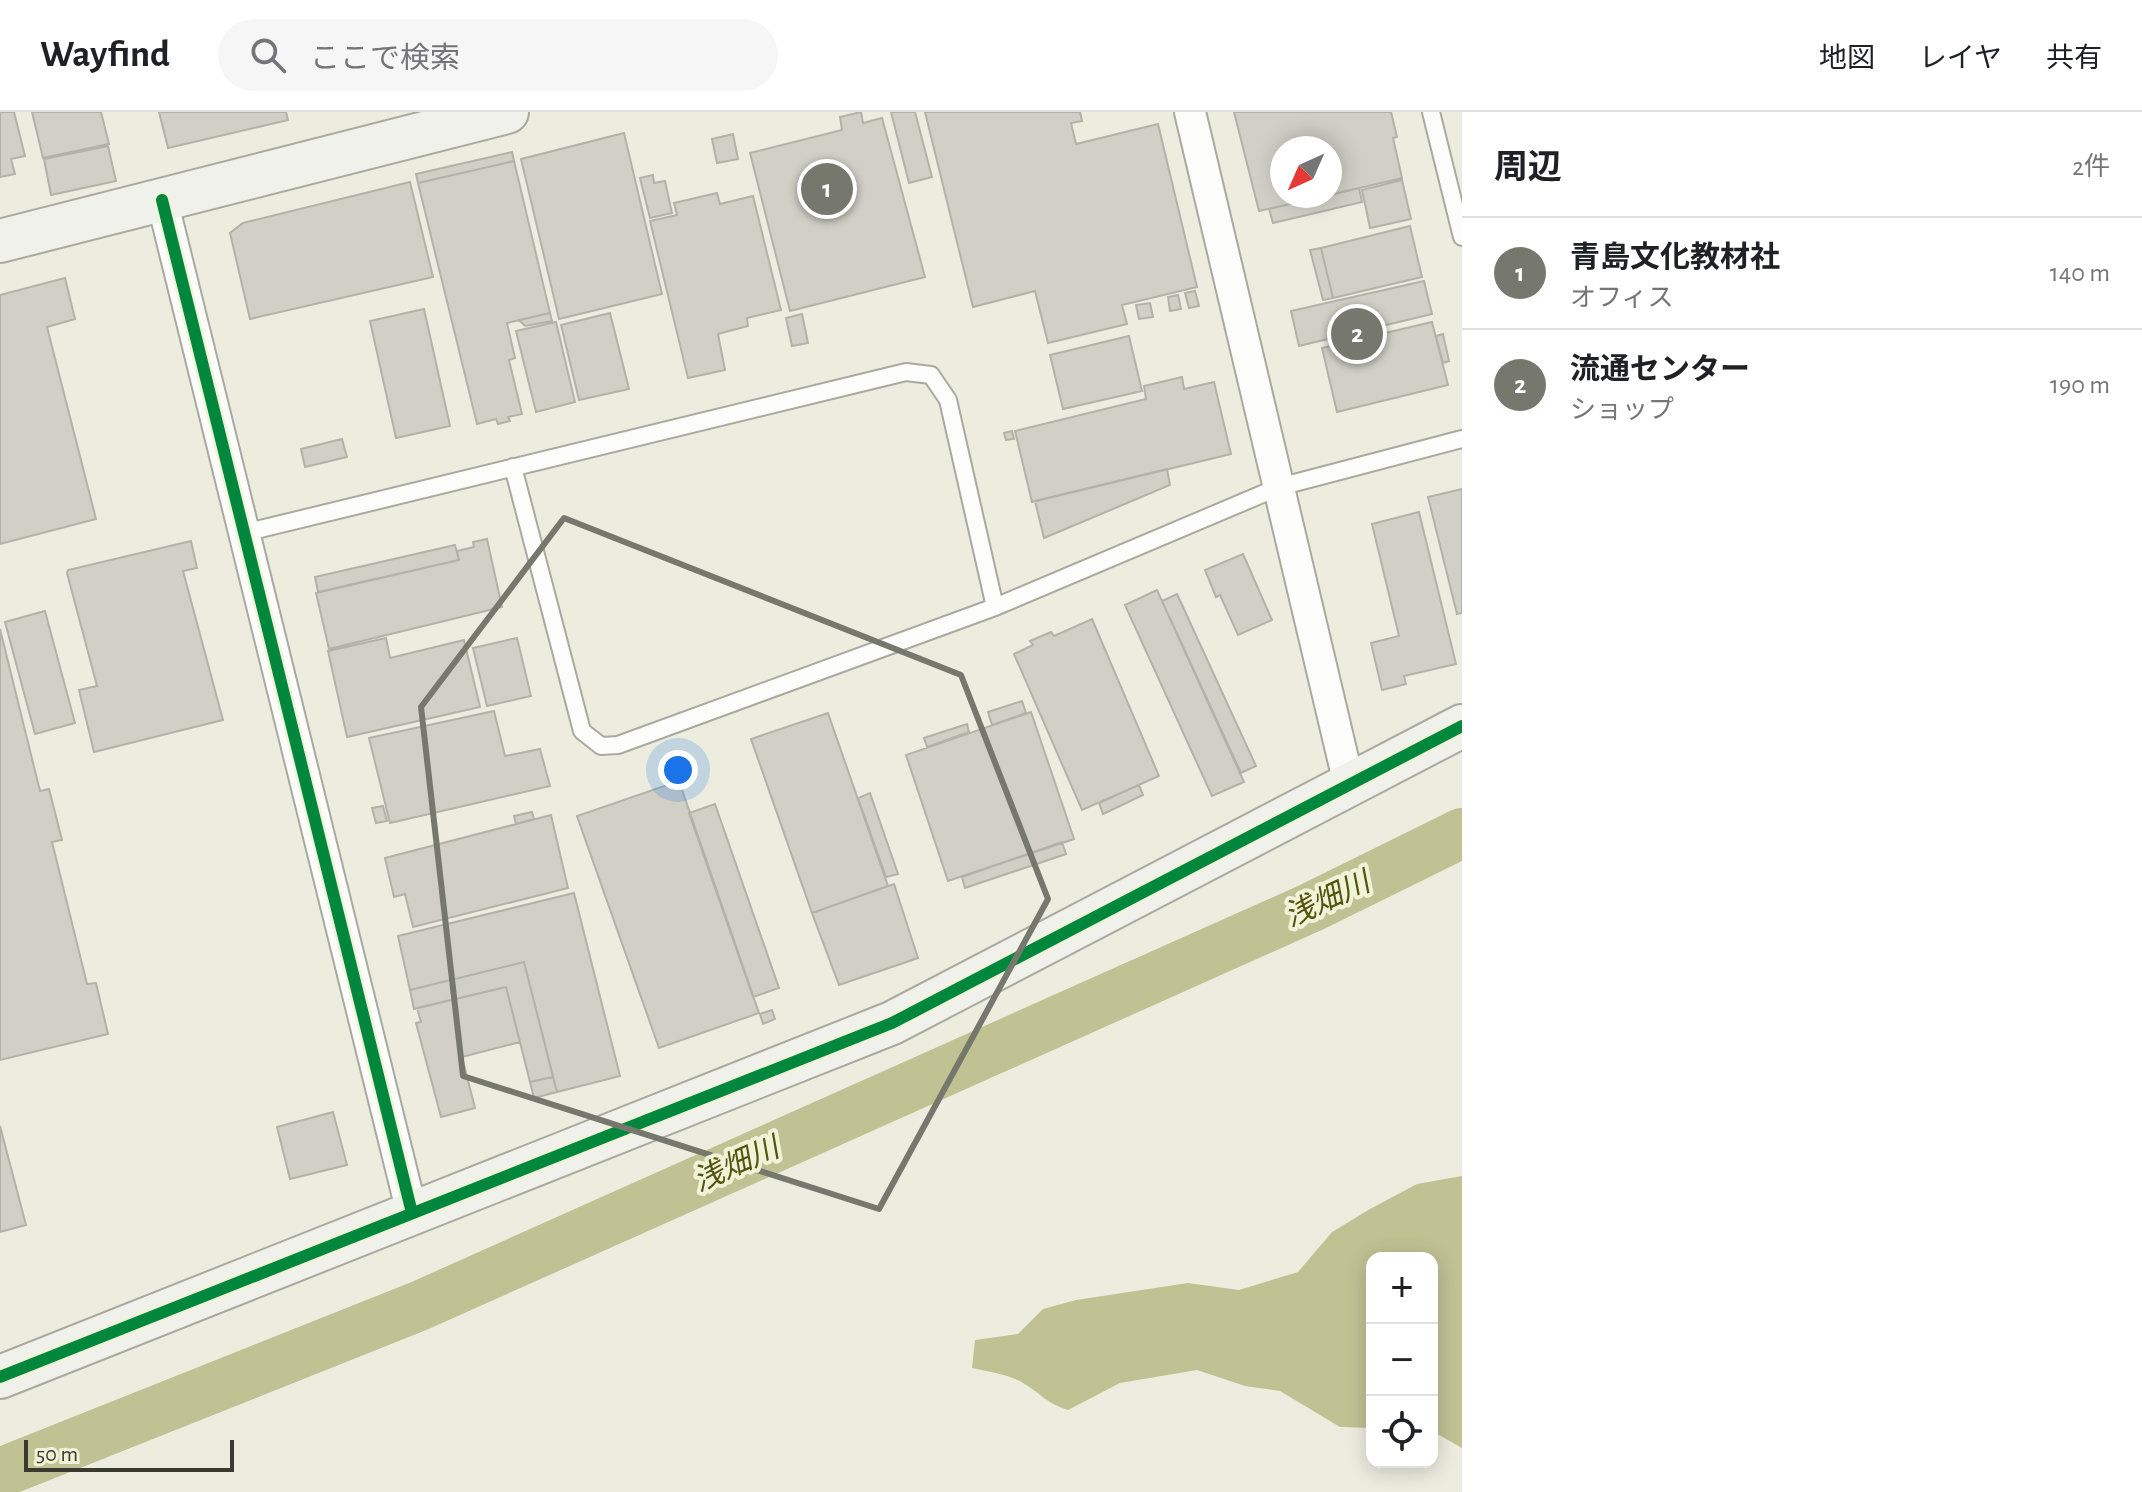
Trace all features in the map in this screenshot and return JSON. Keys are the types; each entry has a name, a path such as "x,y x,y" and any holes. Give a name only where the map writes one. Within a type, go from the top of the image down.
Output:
{"street":[{"path":"0,241 507,112"},
{"path":"1190,112 1349,784"},
{"path":"162,200 412,1213"},
{"path":"0,1377 892,1023 1462,726"}],"lane":[{"path":"1431,112 1462,237"},
{"path":"244,533 906,372 931,375 948,400 995,607"},
{"path":"513,467 582,731 601,746 618,745 995,607 1279,487 1462,439"}],"highlighted area":[{"path":"564,518 961,675 1048,899 879,1209 463,1076 421,707"}],"shaded area":[{"path":"1462,1176 1462,1448 1438,1434 1438,1252 1366,1252 1366,1428 1340,1427 1280,1391 1245,1386 1197,1370 1120,1383 1068,1410 1017,1380 972,1368 975,1340 1018,1334 1043,1309 1076,1300 1188,1283 1239,1290 1298,1272 1332,1232 1417,1184"}],"building":[{"path":"0,112 14,112 25,156 11,159 15,174 0,177"},
{"path":"32,112 101,112 109,144 43,158"},
{"path":"159,112 286,112 288,120 168,148"},
{"path":"861,112 863,123 882,118 925,277 790,311 750,153 842,130 840,117"},
{"path":"891,112 915,112 932,177 909,183"},
{"path":"925,112 1080,112 1082,121 1071,123 1076,144 1158,124 1197,287 1122,305 1127,324 1048,343 1035,291 973,307"},
{"path":"1234,112 1391,112 1402,178 1342,192 1342,136 1270,136 1272,208 1259,211"},
{"path":"624,133 662,294 559,319 521,159"},
{"path":"733,134 738,159 717,163 712,139"},
{"path":"108,146 116,181 51,195 44,159"},
{"path":"512,152 514,161 418,183 416,174"},
{"path":"514,161 550,313 507,323 515,358 509,360 522,414 508,417 510,421 498,424 496,419 477,424 418,183"},
{"path":"653,175 654,183 665,181 672,213 650,218 640,178"},
{"path":"1402,180 1411,219 1370,228 1362,190"},
{"path":"410,182 433,277 250,319 230,233 243,223"},
{"path":"1359,188 1362,202 1342,207 1342,192"},
{"path":"717,193 720,204 753,196 781,310 747,318 748,326 718,334 725,370 688,378 650,221 677,215 674,203"},
{"path":"1273,208 1337,208 1273,223 1269,209"},
{"path":"1410,226 1422,277 1333,298 1321,248"},
{"path":"1321,248 1333,298 1323,300 1310,250"},
{"path":"65,278 75,319 47,327 96,519 0,544 0,295"},
{"path":"1424,281 1432,314 1299,346 1291,311"},
{"path":"1195,291 1199,306 1189,308 1185,293"},
{"path":"1178,295 1181,309 1170,311 1168,297"},
{"path":"1150,303 1153,317 1139,319 1136,305"},
{"path":"424,309 450,426 396,438 370,321"},
{"path":"550,313 552,321 525,326 519,320"},
{"path":"610,313 629,389 579,400 561,325"},
{"path":"802,314 808,343 792,346 786,318"},
{"path":"556,322 575,402 536,412 516,331"},
{"path":"1432,322 1448,385 1337,412 1322,348"},
{"path":"1443,334 1449,361 1443,363 1436,336"},
{"path":"1129,336 1142,391 1063,409 1050,355"},
{"path":"1182,377 1184,389 1214,382 1231,454 1032,502 1015,431 1146,399 1144,386"},
{"path":"1012,431 1014,439 1006,440 1004,433"},
{"path":"342,439 347,457 305,467 301,449"},
{"path":"1167,469 1170,485 1044,538 1035,501"},
{"path":"1462,489 1462,613 1457,614 1428,497"},
{"path":"1419,512 1456,664 1404,676 1406,684 1382,690 1371,643 1399,636 1372,524"},
{"path":"487,539 502,607 329,649 316,593 459,560 457,551 474,547 473,542"},
{"path":"191,541 197,568 183,571 223,720 94,752 79,690 97,686 68,570"},
{"path":"455,545 459,560 318,592 315,577"},
{"path":"1243,554 1272,620 1238,635 1220,595 1216,597 1205,570"},
{"path":"1157,590 1244,782 1212,796 1125,605"},
{"path":"1177,594 1256,766 1241,773 1162,601"},
{"path":"45,611 75,723 35,734 5,622"},
{"path":"1092,619 1159,776 1082,810 1014,654 1033,645 1030,641 1051,632 1054,636"},
{"path":"0,629 40,791 49,789 62,840 52,842 87,984 96,983 108,1034 0,1060"},
{"path":"386,638 390,658 464,640 480,707 347,737 328,651"},
{"path":"517,638 531,696 487,706 473,648"},
{"path":"1022,701 1026,713 992,725 988,712"},
{"path":"494,711 505,756 540,749 550,786 390,823 369,738"},
{"path":"1031,712 1074,839 948,881 906,755"},
{"path":"828,713 888,886 812,913 751,739"},
{"path":"967,724 969,732 927,747 924,738"},
{"path":"679,781 759,1013 659,1048 577,816"},
{"path":"1139,785 1143,795 1103,814 1099,803"},
{"path":"870,793 898,874 886,877 858,798"},
{"path":"715,804 779,988 753,997 689,813"},
{"path":"383,806 387,821 376,823 372,808"},
{"path":"532,812 534,819 516,824 514,816"},
{"path":"551,815 568,888 413,927 405,894 394,897 385,858"},
{"path":"1062,842 1066,854 965,888 962,877"},
{"path":"894,884 918,958 839,985 812,913"},
{"path":"574,893 620,1076 557,1092 524,962 410,990 398,936"},
{"path":"524,962 553,1077 530,1082 506,987 414,1009 410,990"},
{"path":"506,987 520,1042 462,1057 475,1108 441,1117 416,1023 421,1022 417,1008"},
{"path":"772,1010 775,1019 763,1024 760,1014"},
{"path":"553,1077 557,1092 534,1098 530,1082"},
{"path":"333,1112 347,1165 290,1179 277,1127"},
{"path":"0,1126 26,1225 0,1232"}],"waterway":[{"name":"浅畑川","path":"0,1473 419,1306 1312,907 1462,833"}],"cycle path":[{"path":"162,200 412,1213"},
{"path":"0,1377 892,1023 1462,726"}],"place":[{"name":"青島文化教材社","path":"827,189"},
{"name":"流通センター","path":"1357,334"}]}
